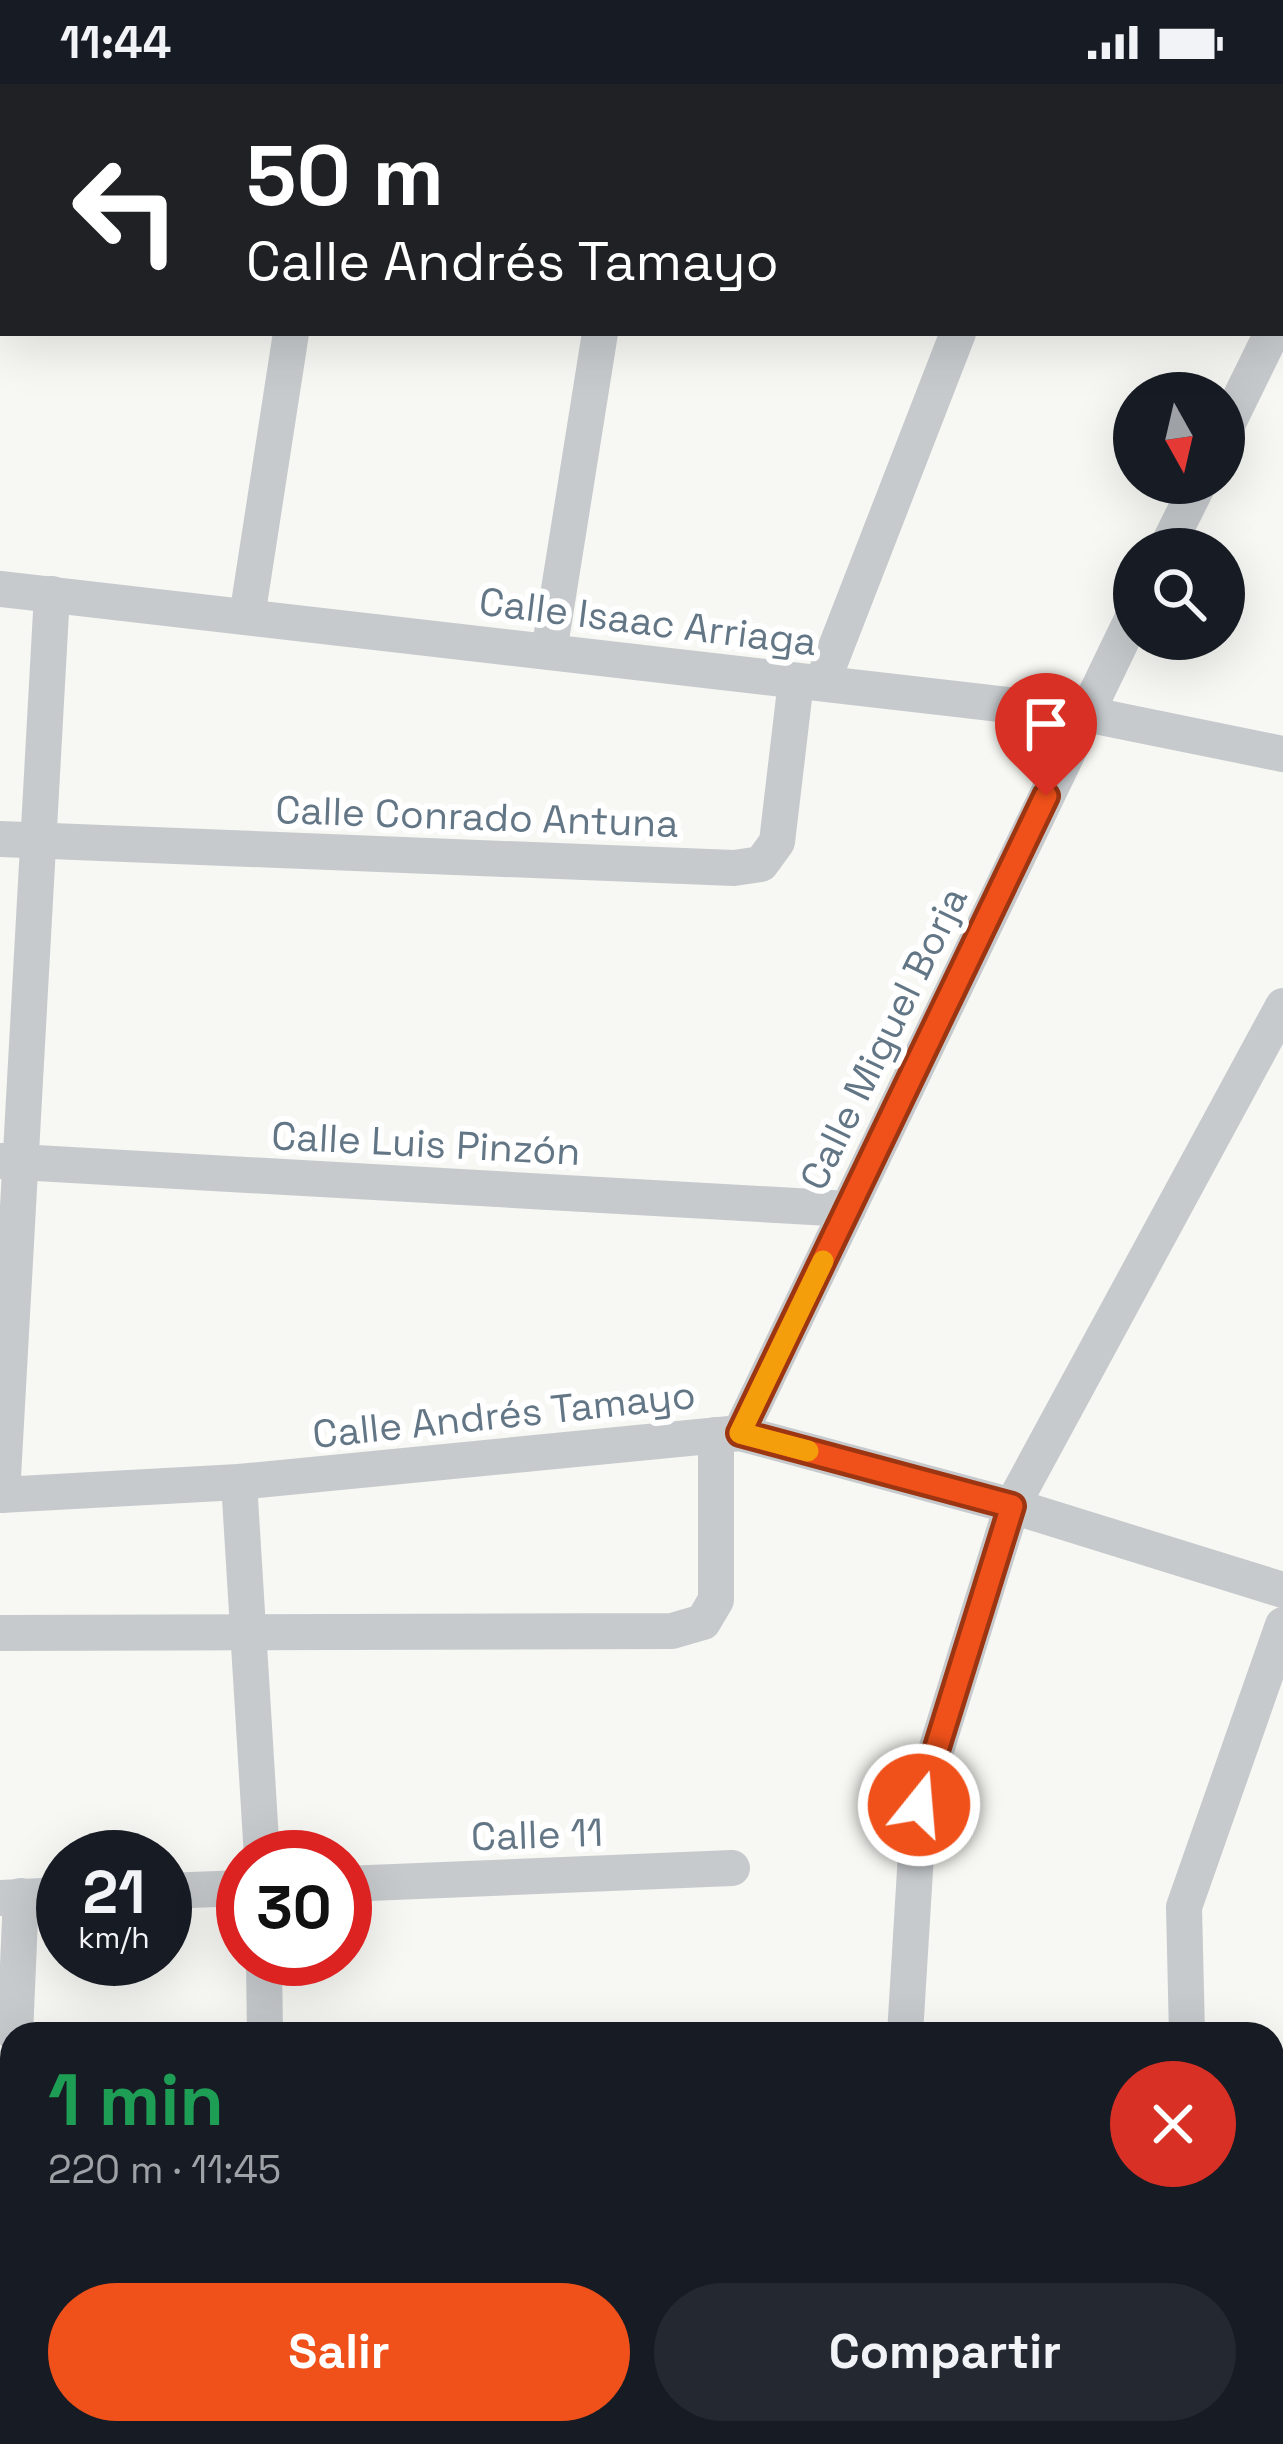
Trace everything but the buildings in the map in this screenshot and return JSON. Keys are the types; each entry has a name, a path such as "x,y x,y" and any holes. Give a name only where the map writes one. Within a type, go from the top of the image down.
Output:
{"street":[{"path":"248,616 291,336"},
{"path":"549,652 601,336"},
{"name":"Calle Conrado Antuna","path":"0,839 734,868 761,864 777,842 809,682 957,336"},
{"path":"1245,388 1271,336"},
{"name":"Calle Isaac Arriaga","path":"0,589 1086,714 1283,754"},
{"path":"1,1495 11,1162 39,842 52,594"},
{"name":"Calle Miguel Borja","path":"728,1434 848,1209 1113,658"},
{"path":"906,2022 919,1805 1012,1506 1283,1006"},
{"name":"Calle Luis Pinzón","path":"11,1162 848,1209"},
{"path":"0,1633 672,1631 703,1622 716,1600 728,1434"},
{"name":"Calle Andrés Tamayo","path":"1,1495 239,1482 728,1434 1012,1506 1283,1590"},
{"path":"239,1482 261,1830"},
{"path":"1187,2022 1184,1907 1283,1625"},
{"name":"Calle 11","path":"372,1883 732,1868"},
{"path":"11,1897 15,2022"},
{"path":"264,1986 265,2022"}],"slow traffic":[{"path":"808,1451 740,1433 823,1261"}],"route":[{"path":"919,1805 1012,1506 740,1433 1046,796"}]}
